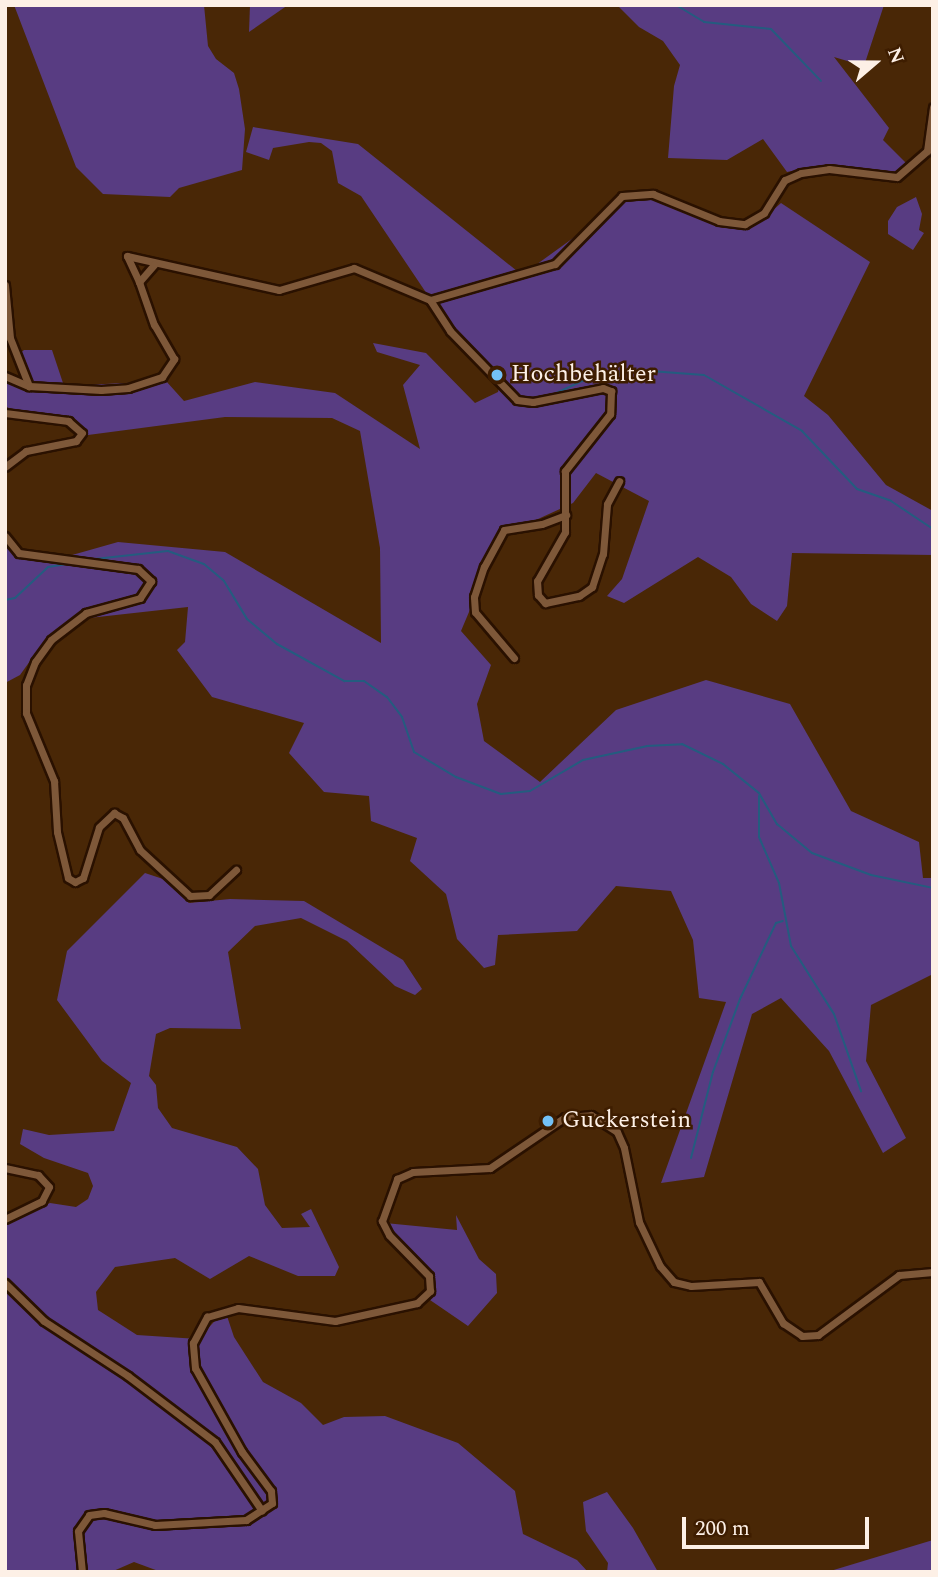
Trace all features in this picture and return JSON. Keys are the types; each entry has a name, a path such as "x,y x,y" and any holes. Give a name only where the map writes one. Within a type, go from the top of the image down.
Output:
{"street":[{"path":"430,300 555,264 622,196 661,195 719,222 745,224 764,213 785,180 801,173 829,169 897,177 927,151 933,107"},
{"path":"5,376 29,386 119,390 168,373 172,352 154,326 127,256 154,265 285,290 354,268 430,300 450,331 517,400 533,402 603,387 611,391 610,414 565,471 566,515 562,540 537,581 538,595 548,604 592,587 603,554 607,504 619,481"},
{"path":"139,282 154,265"},
{"path":"5,285 10,297 10,338 29,386"},
{"path":"5,413 68,421 82,433 76,441 26,451 5,467"},
{"path":"513,658 477,617 474,602 480,578 504,530 542,524 566,515"},
{"path":"5,536 19,553 133,568 150,578 150,588 140,598 91,611 75,621 40,653 24,692 29,720 52,775 57,832 68,878 75,882 83,878 99,827 114,813 123,818 135,844 190,896 209,895 236,870"},
{"path":"82,1572 78,1531 89,1515 104,1513 155,1525 250,1519 272,1503 271,1491 243,1452 195,1368 193,1343 202,1322 213,1313 232,1308 335,1321 390,1312 423,1299 430,1291 429,1276 389,1235 382,1221 397,1179 414,1172 490,1168 565,1116 591,1115 617,1132 624,1148 639,1222 660,1266 674,1282 691,1286 759,1282 783,1323 802,1336 818,1335 899,1275 933,1272"},
{"path":"5,1168 38,1175 49,1187 42,1201 5,1219"},
{"path":"5,1283 44,1321 128,1376 215,1442 262,1511"}],"shaded area":[{"path":"14,5 204,5 208,46 216,59 234,73 239,89 245,129 242,170 179,188 170,197 103,194 76,167"},
{"path":"250,5 288,5 249,32"},
{"path":"617,5 884,5 864,66 834,57 889,128 883,140 908,165 896,172 816,166 787,172 763,139 727,160 668,158 674,86 680,65 663,41 639,27"},
{"path":"253,127 358,144 522,275 630,197 657,195 714,224 741,228 763,219 781,203 870,262 804,396 828,415 886,485 933,511 933,555 792,553 787,606 777,621 751,604 731,577 698,557 624,603 607,596 622,579 649,501 596,473 573,503 501,536 461,631 491,665 477,704 484,741 540,782 616,710 706,680 790,704 851,811 919,842 923,878 933,878 933,974 871,1005 866,1061 906,1138 883,1153 829,1051 781,998 752,1014 704,1177 661,1183 726,1002 699,998 693,940 671,891 616,886 577,931 498,935 495,965 484,968 457,939 446,894 410,861 417,838 371,821 369,796 324,792 289,753 304,723 212,697 177,650 185,642 188,607 71,620 43,643 20,675 5,683 5,544 17,555 51,561 118,542 225,552 381,643 380,548 360,431 332,418 225,417 88,435 76,420 20,414 5,406 5,378 30,389 30,374 18,355 24,350 52,350 64,386 166,381 184,401 255,382 335,393 420,449 403,385 420,365 377,352 373,343 426,353 475,403 498,392 502,375 498,368 491,374 429,297 361,196 338,183 332,151 321,143 309,142 273,148 269,160 246,152"},
{"path":"916,197 922,214 919,230 924,233 913,250 888,234 888,221 897,207"},
{"path":"145,873 163,879 189,903 230,899 304,901 403,960 422,989 415,995 395,986 347,941 301,918 255,926 228,952 241,1029 170,1028 156,1034 149,1076 156,1085 158,1108 172,1128 237,1147 258,1169 265,1205 282,1228 310,1227 301,1214 311,1209 339,1267 335,1276 298,1276 249,1256 210,1279 175,1258 115,1267 96,1292 98,1310 137,1335 198,1339 225,1310 234,1337 263,1382 301,1403 323,1425 344,1417 385,1416 458,1443 515,1491 523,1534 577,1560 588,1572 161,1572 134,1562 111,1572 5,1572 5,1224 50,1203 76,1207 88,1199 93,1186 88,1173 44,1158 20,1144 23,1129 49,1135 114,1131 131,1083 102,1061 57,1000 67,951"},
{"path":"456,1215 479,1259 496,1274 497,1293 468,1326 430,1300 435,1282 427,1267 385,1223 457,1230"},
{"path":"607,1492 633,1528 658,1572 607,1572 608,1563 586,1531 583,1502"},
{"path":"933,1540 933,1572 827,1572"}],"waterway":[{"path":"676,5 704,22 771,29 821,81"},
{"path":"552,395 582,381 637,370 704,375 802,431 857,489 891,501 933,529"},
{"path":"95,559 168,551 204,564 224,581 247,619 277,644 344,681 364,681 387,697 402,717 414,752 456,777 501,794 530,791 583,760 647,746 682,744 723,764 759,793 777,824 812,853 871,875 933,888"},
{"path":"5,600 15,598 48,567 72,563"},
{"path":"759,796 759,837 779,883 791,946 834,1014 861,1091"},
{"path":"691,1158 713,1072 740,999 776,923 783,921"}],"place":[{"name":"Hochbehälter","path":"497,375"},
{"name":"Guckerstein","path":"548,1121"}]}
